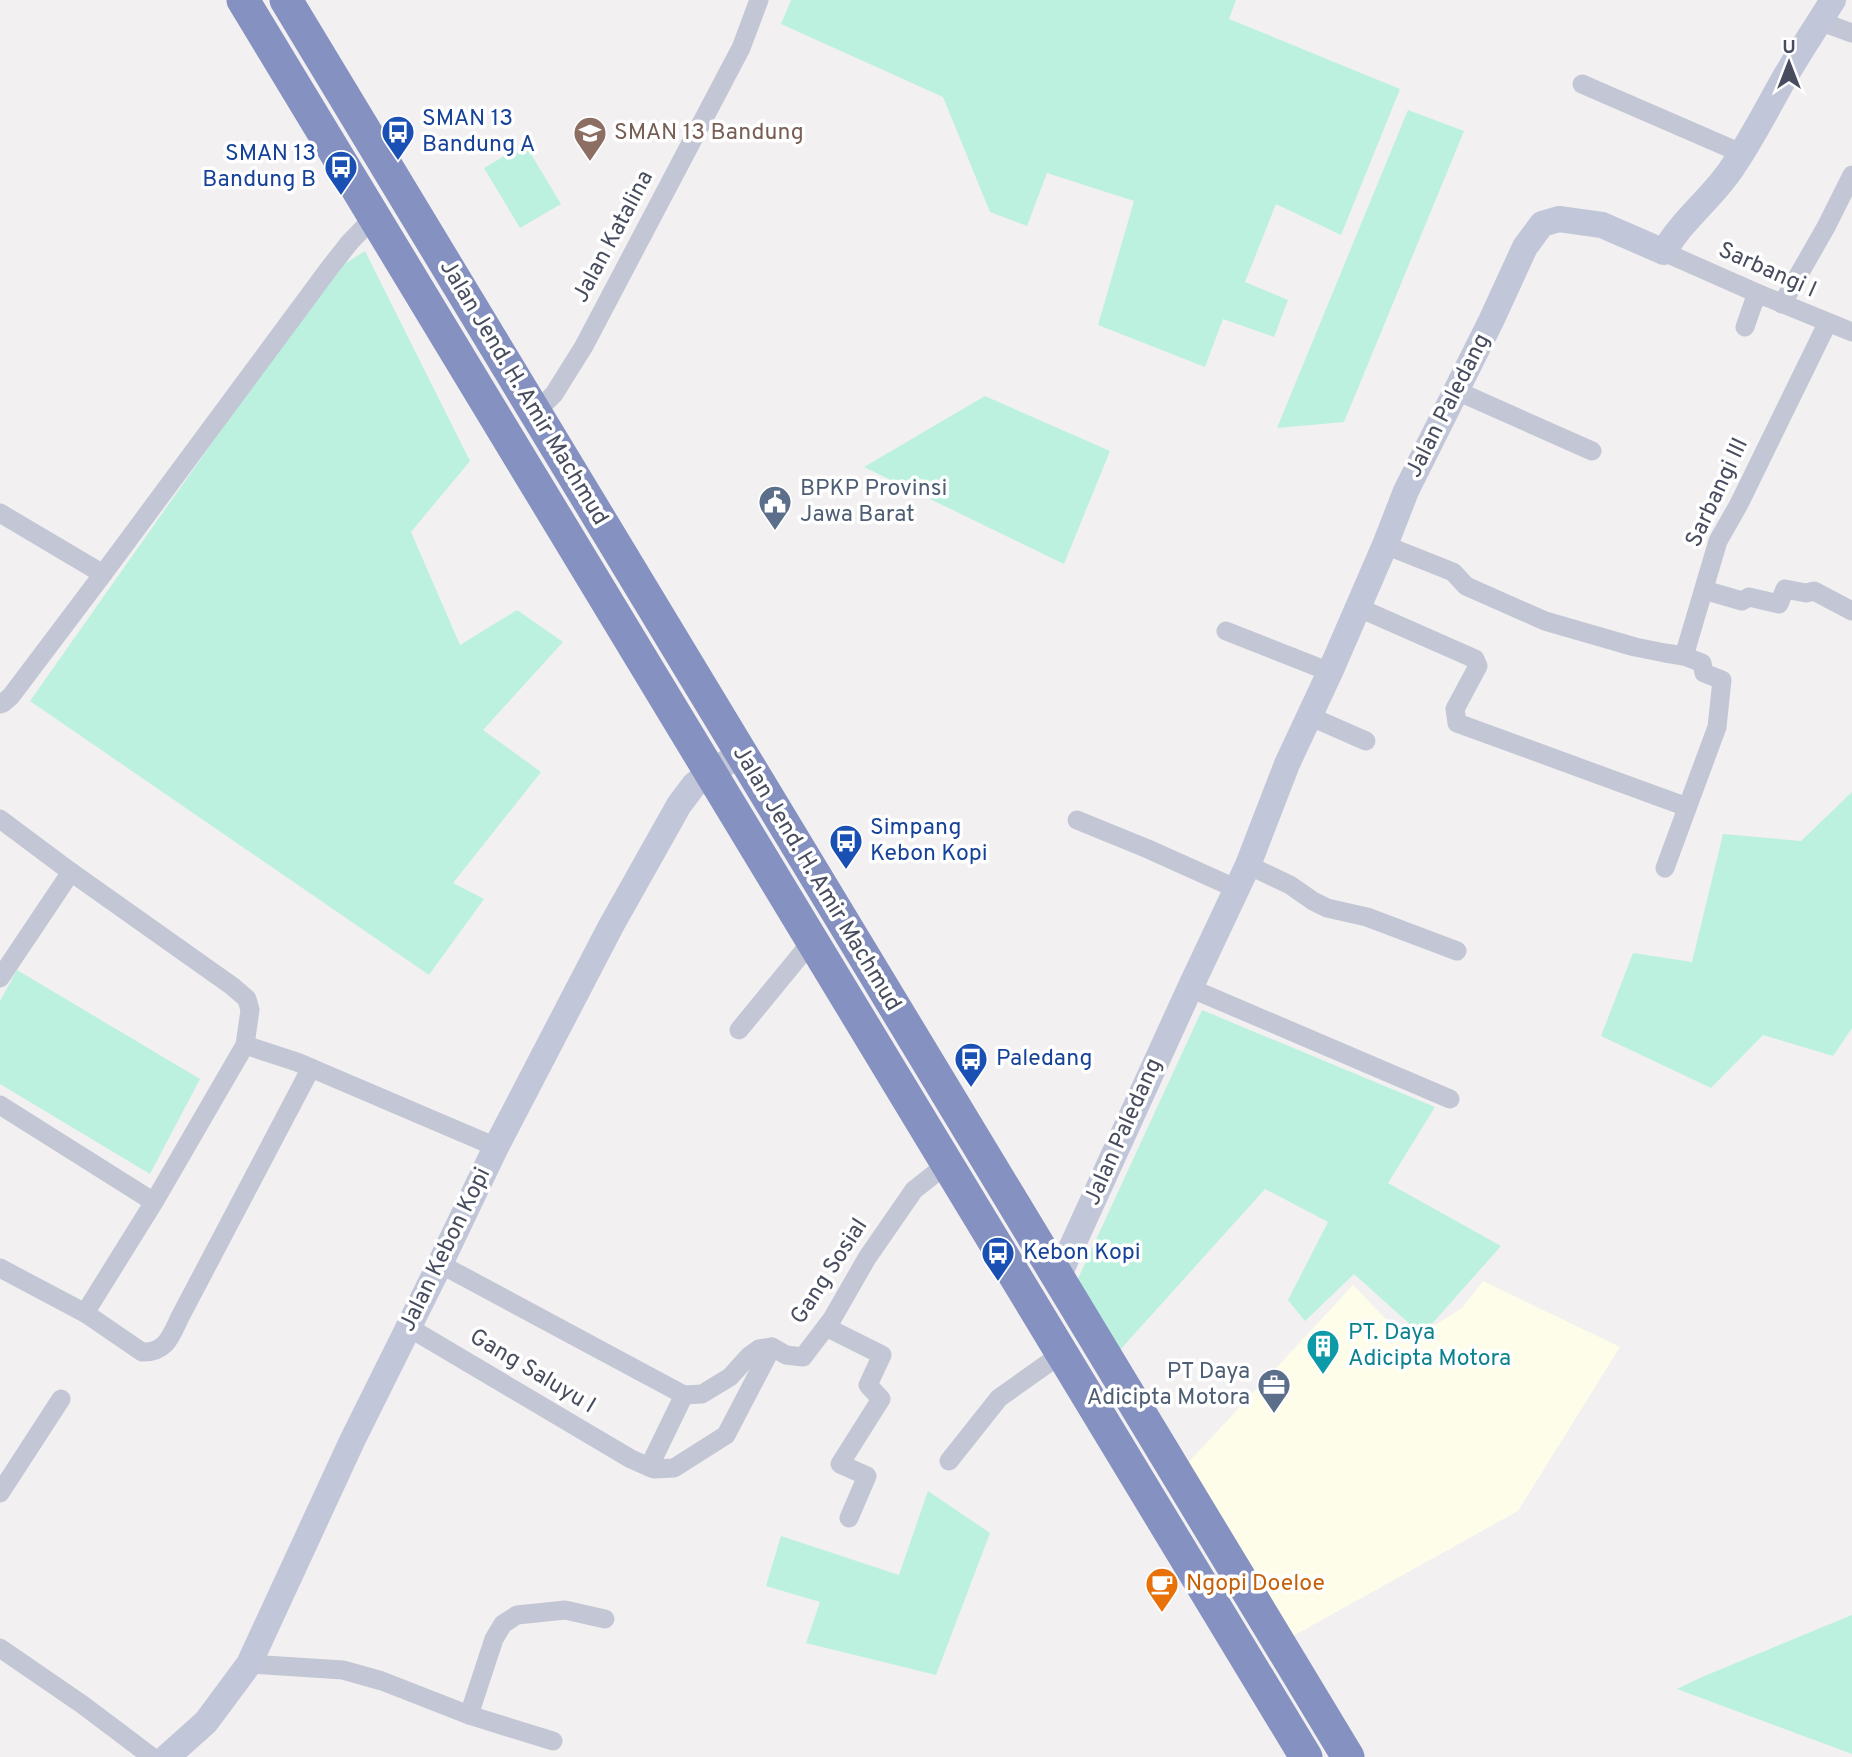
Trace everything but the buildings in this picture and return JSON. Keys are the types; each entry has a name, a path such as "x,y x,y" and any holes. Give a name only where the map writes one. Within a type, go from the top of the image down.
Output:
{"highway":[{"name":"Jalan Jend. H. Amir Machmud","path":"286,0 1348,1757"},
{"name":"Jalan Jend. H. Amir Machmud","path":"247,1 374,217 1306,1757"}],"street":[{"name":"Jalan Katalina","path":"532,410 554,394 584,346 741,48 759,0"},
{"path":"1664,252 1673,235 1735,165 1826,11 1852,33"},
{"path":"1582,84 1741,153"},
{"path":"1782,304 1852,175"},
{"path":"0,704 11,696 315,287 350,242 374,217"},
{"name":"Jalan Paledang","path":"1058,1277 1248,865 1287,764 1330,672 1406,491 1525,247 1542,225 1559,219 1602,225 1664,252"},
{"name":"Sarbangi I","path":"1664,252 1827,324 1852,332"},
{"path":"1745,327 1759,295"},
{"name":"Sarbangi III","path":"1685,656 1718,541 1739,504 1827,324"},
{"path":"1457,391 1592,451"},
{"path":"0,513 103,574"},
{"path":"1385,545 1453,572 1466,586 1545,621 1636,647 1685,656 1702,663 1704,674 1722,680 1717,727 1665,868"},
{"path":"1704,590 1742,601 1749,597 1779,604 1786,589 1806,593 1814,591 1852,611"},
{"path":"1357,607 1475,659 1478,666 1455,709 1457,723 1688,807"},
{"path":"1226,631 1330,672"},
{"path":"1309,716 1366,741"},
{"name":"Jalan Kebon Kopi","path":"167,1757 206,1722 249,1664 352,1441 496,1147 611,926 679,805 694,785 711,771 741,755"},
{"path":"0,818 232,986 247,999 250,1010 245,1045 154,1202 85,1313"},
{"path":"1077,820 1237,889"},
{"path":"1248,865 1290,884 1327,908 1367,918 1458,951"},
{"path":"0,978 71,872"},
{"path":"739,1030 812,941"},
{"path":"1190,988 1450,1099"},
{"path":"245,1045 311,1068 496,1147"},
{"path":"0,1268 85,1313 142,1352 153,1352 162,1347 172,1335 311,1068"},
{"path":"0,1105 154,1202"},
{"name":"Gang Sosial","path":"640,1463 654,1469 674,1468 726,1435 772,1347 786,1354 803,1357 914,1190 947,1164"},
{"path":"440,1264 684,1395 702,1394 730,1377 748,1356 759,1349 772,1347"},
{"name":"Gang Saluyu I","path":"408,1327 640,1463"},
{"path":"825,1327 882,1355 868,1385 881,1399 840,1464 867,1476 849,1518"},
{"path":"949,1461 999,1398 1063,1355"},
{"path":"640,1463 684,1395"},
{"path":"0,1493 61,1399"},
{"path":"469,1715 494,1639 503,1623 517,1615 565,1610 605,1619"},
{"path":"0,1648 152,1757"},
{"path":"249,1664 343,1670 382,1681 469,1715 553,1741"}],"shaded area":[{"path":"1483,1281 1620,1347 1518,1511 1293,1636 1186,1465 1353,1285 1408,1342 1462,1308"}],"green space":[{"path":"791,0 1236,0 1229,19 1400,89 1341,235 1276,204 1245,282 1288,300 1274,337 1223,319 1205,367 1098,325 1134,201 1047,173 1027,226 990,212 943,97 781,24"},
{"path":"1408,110 1464,131 1344,422 1277,428"},
{"path":"525,144 561,204 520,228 484,168"},
{"path":"365,251 470,461 411,532 460,645 517,610 563,642 483,730 541,772 453,883 484,899 429,975 30,701 333,271"},
{"path":"985,396 1110,451 1064,564 864,467"},
{"path":"1852,792 1852,1028 1833,1056 1763,1035 1711,1088 1601,1036 1633,953 1692,962 1723,834 1801,841"},
{"path":"17,970 200,1079 150,1174 0,1084 0,1001"},
{"path":"1202,1010 1435,1107 1388,1183 1501,1246 1422,1335 1354,1274 1305,1321 1288,1300 1328,1222 1265,1189 1119,1351 1076,1283"},
{"path":"928,1491 990,1533 936,1675 806,1643 820,1602 766,1586 781,1536 899,1575"},
{"path":"1852,1615 1852,1754 1677,1689 1702,1677"}],"place":[{"name":"SMAN 13 Bandung A","path":"398,162"},
{"name":"SMAN 13 Bandung","path":"590,163"},
{"name":"SMAN 13 Bandung B","path":"341,197"},
{"name":"BPKP Provinsi Jawa Barat","path":"775,532"},
{"name":"Simpang Kebon Kopi","path":"846,871"},
{"name":"Paledang","path":"971,1089"},
{"name":"Kebon Kopi","path":"998,1283"},
{"name":"PT. Daya Adicipta Motora","path":"1323,1376"},
{"name":"PT Daya Adicipta Motora","path":"1274,1415"},
{"name":"Ngopi Doeloe","path":"1162,1614"}]}
